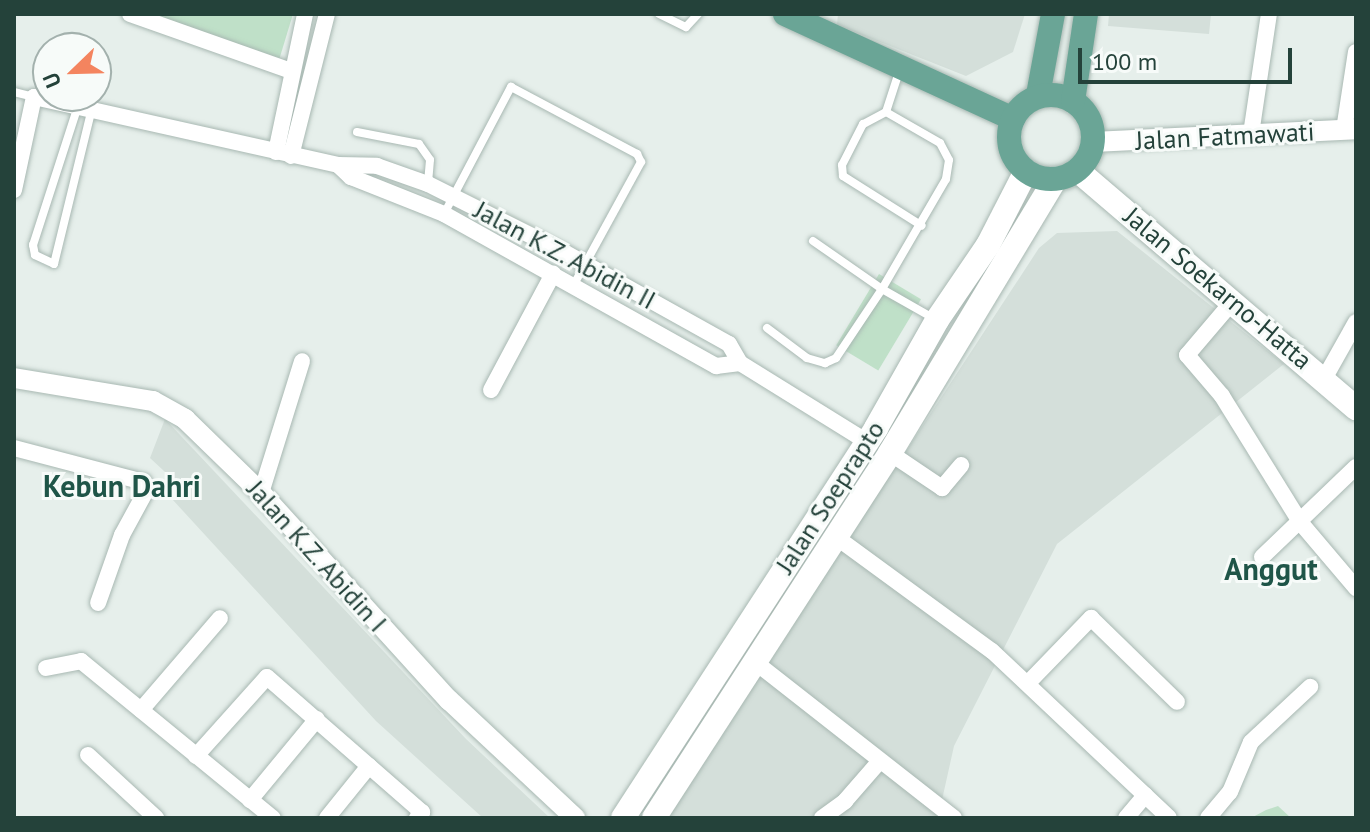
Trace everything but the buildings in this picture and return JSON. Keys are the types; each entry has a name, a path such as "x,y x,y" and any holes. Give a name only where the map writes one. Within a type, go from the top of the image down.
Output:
{"main road":[{"path":"785,14 814,20 900,68 1013,119"},
{"path":"1038,95 1073,101 1090,119 1093,142 1066,175 1026,171 1011,147 1013,119 1038,95 1053,14"},
{"path":"1073,101 1086,14"},
{"name":"Jalan Soeprapto","path":"623,818 866,441 937,320 988,245 1026,171"},
{"name":"Jalan Soeprapto","path":"654,818 1066,175"},
{"name":"Jalan Soekarno-Hatta","path":"1066,175 1233,301 1356,408"}],"street":[{"path":"130,14 291,71"},
{"path":"284,154 291,71 305,14"},
{"path":"284,154 327,14"},
{"path":"1251,134 1269,14"},
{"path":"1350,130 1356,52"},
{"path":"14,190 32,106"},
{"path":"93,112 338,165 351,177 444,214 716,366 740,363 866,441"},
{"name":"Jalan Fatmawati","path":"1093,142 1350,130"},
{"name":"Jalan K.Z. Abidin II","path":"338,165 377,166 451,195 585,263 729,344 740,363"},
{"path":"491,390 553,274"},
{"path":"1233,301 1187,355 1222,396 1300,522 1356,588"},
{"path":"1324,379 1356,322"},
{"path":"261,493 302,361"},
{"name":"Jalan K.Z. Abidin I","path":"14,378 153,401 169,408 219,448 449,700 575,818"},
{"path":"14,448 139,478 145,485 98,603"},
{"path":"890,453 942,488 961,465"},
{"path":"1262,557 1356,467"},
{"path":"836,537 950,618 1028,683 1169,818"},
{"path":"141,710 220,618"},
{"path":"1028,683 1091,618 1177,702"},
{"path":"46,668 81,661 273,818"},
{"path":"755,662 954,818"},
{"path":"196,756 267,677 420,815"},
{"path":"1208,818 1230,792 1251,742 1310,687"},
{"path":"250,800 317,719"},
{"path":"88,755 156,818"},
{"path":"822,818 845,801 879,762"},
{"path":"327,818 369,766"},
{"path":"1126,818 1145,795"}],"lane":[{"path":"659,14 686,27 698,14"},
{"path":"900,68 886,112 863,124 842,165 843,176 922,226"},
{"path":"444,214 451,195 512,87 641,158 573,287"},
{"path":"84,110 54,264 35,255 33,245 84,110"},
{"path":"767,328 807,358 830,362 922,226 946,179 947,152 886,112"},
{"path":"357,132 419,144 430,160 428,184"},
{"path":"813,241 882,289 937,320"}],"shaded area":[{"path":"838,14 1025,14 1013,52 966,76 837,25"},
{"path":"1109,14 1211,14 1209,34 1108,26"},
{"path":"1117,231 1284,364 1057,544 954,746 938,818 666,818 1039,248 1057,233"},
{"path":"165,419 466,739 550,818 483,818 376,721 172,499 178,484 150,458"}],"green space":[{"path":"145,14 293,14 279,60"},
{"path":"879,274 921,299 878,370 836,345"},
{"path":"1278,806 1291,818 1251,818 1266,810"}],"district":[{"name":"Kebun Dahri","path":"122,486"},
{"name":"Anggut","path":"1271,569"}]}
